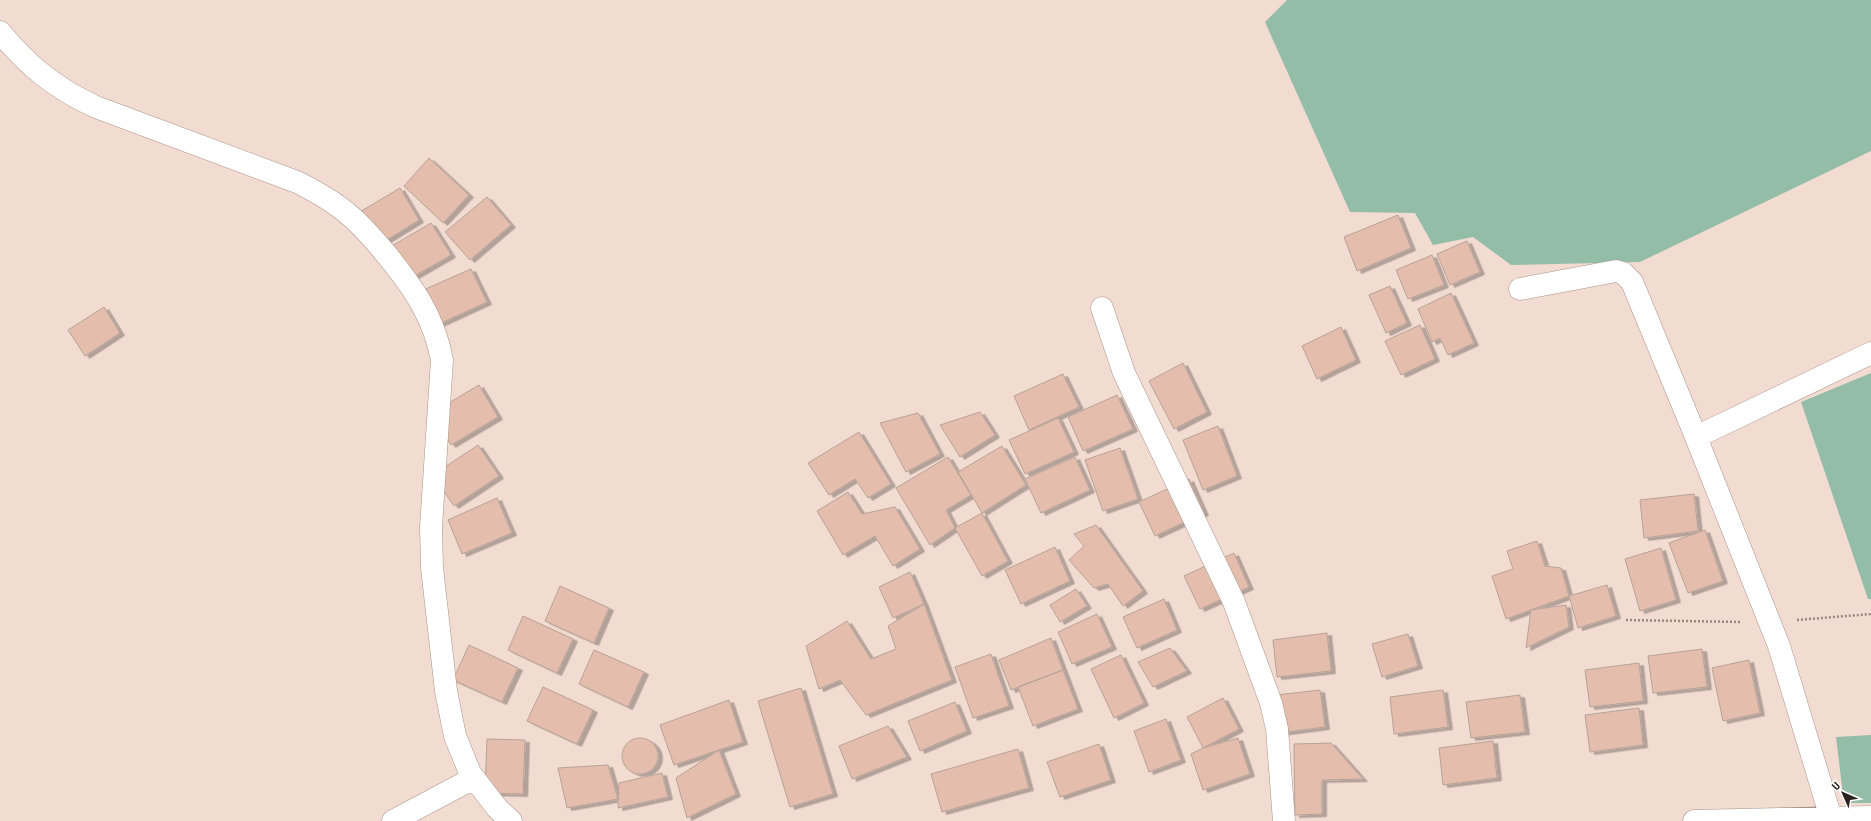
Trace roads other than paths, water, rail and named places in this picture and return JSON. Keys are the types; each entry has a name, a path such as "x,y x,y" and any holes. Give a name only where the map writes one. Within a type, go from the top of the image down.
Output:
{"street":[{"path":"0,32 45,79 74,97 297,182 324,196 348,213 366,230 411,285 427,313 438,339 442,360 431,527 432,568 446,690 455,736 474,778 497,808 511,821"},
{"path":"1520,289 1616,271 1624,273 1632,282 1639,295 1780,646 1831,818"},
{"path":"1102,308 1124,373 1234,602 1271,704 1276,729 1284,821"},
{"path":"1696,436 1871,353"},
{"path":"393,821 474,778"},
{"path":"1694,821 1871,817"}]}
